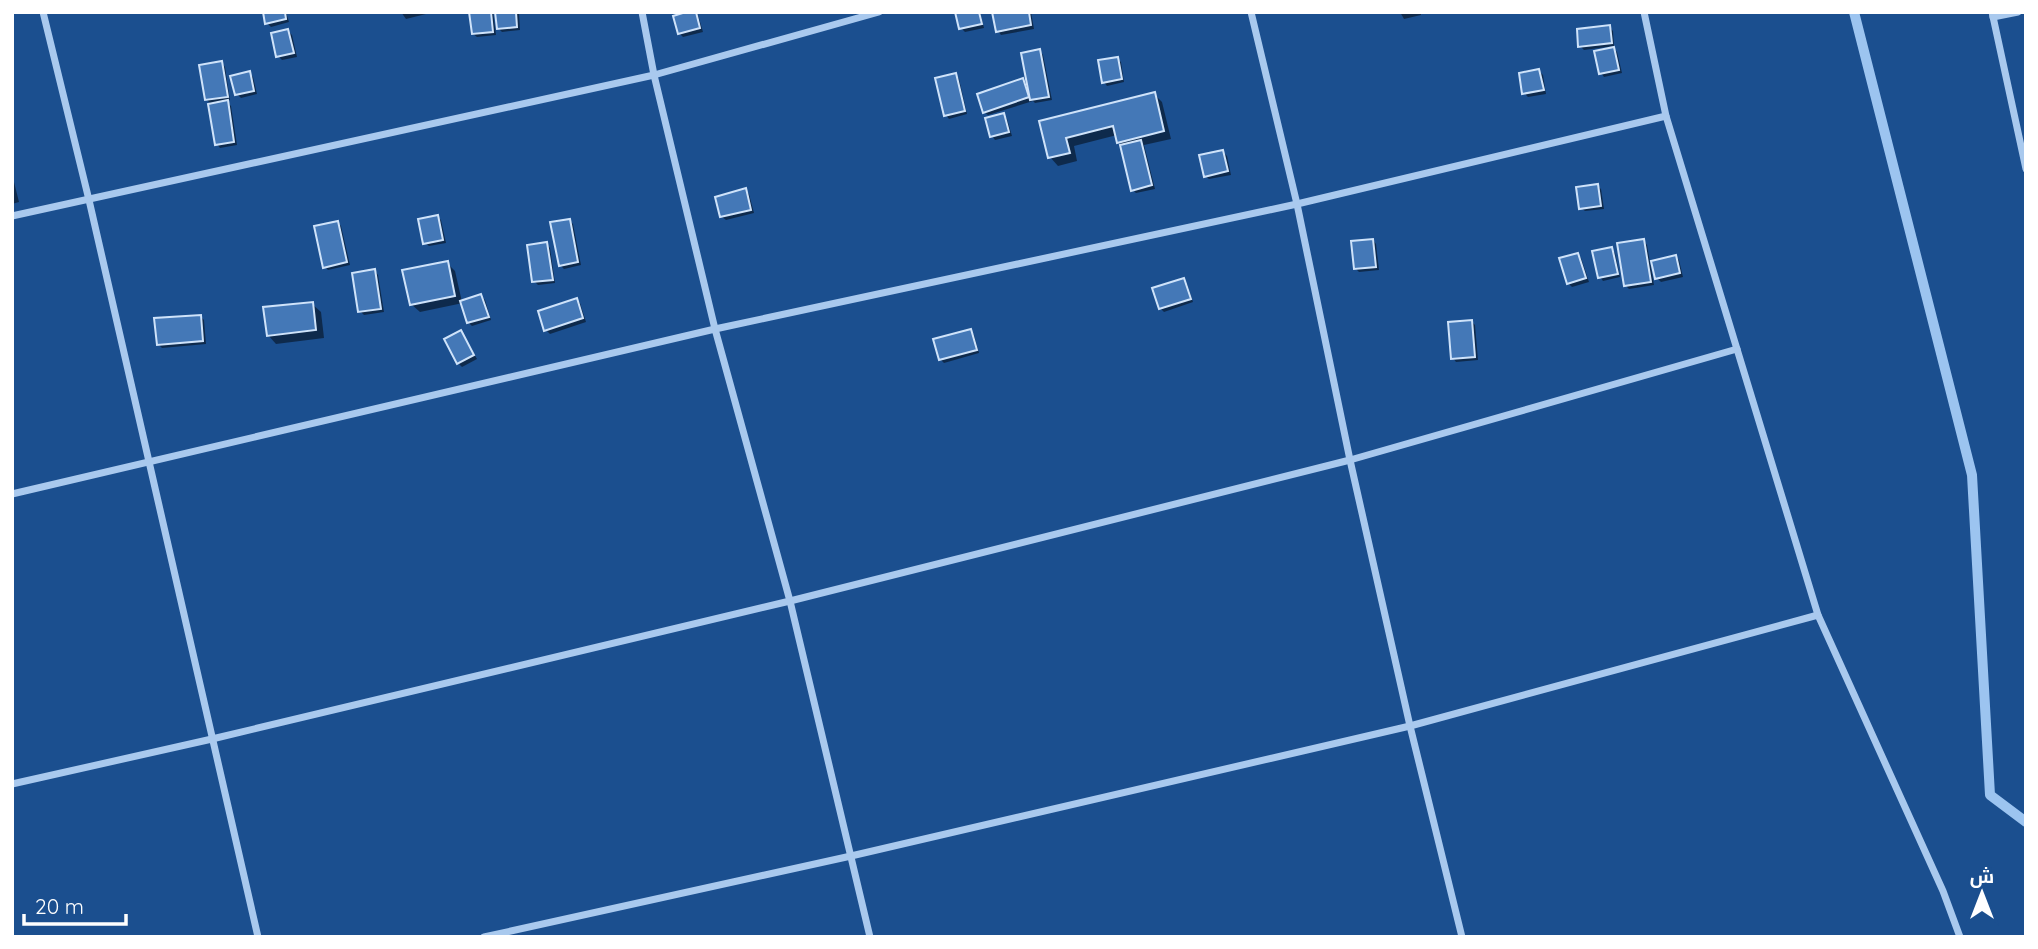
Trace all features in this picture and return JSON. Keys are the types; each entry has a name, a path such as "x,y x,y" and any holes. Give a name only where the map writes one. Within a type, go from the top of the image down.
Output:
{"street":[{"path":"43,12 150,462 258,937"},
{"path":"642,12 654,75 715,329 790,601 870,937"},
{"path":"12,216 654,75 879,12"},
{"path":"1251,12 1297,204 1350,460 1410,726 1462,937"},
{"path":"1644,12 1666,116 1818,615 1922,841 1960,937"},
{"path":"2018,12 1992,15 2026,169"},
{"path":"12,494 715,329 1297,204 1666,116"},
{"path":"12,784 790,601 1350,460 1737,349"},
{"path":"484,937 851,856 1410,726 1818,615"}],"building":[{"path":"263,12 285,12 286,19 265,24"},
{"path":"469,12 491,12 493,32 472,34"},
{"path":"495,12 516,12 517,27 497,29"},
{"path":"696,12 700,28 678,34 673,16"},
{"path":"955,12 979,12 982,24 959,29"},
{"path":"992,12 1029,12 1031,25 996,32"},
{"path":"1610,25 1612,43 1578,47 1577,29"},
{"path":"288,29 294,53 276,57 271,33"},
{"path":"1614,47 1619,70 1599,74 1594,51"},
{"path":"1040,49 1049,97 1030,100 1021,53"},
{"path":"1118,57 1122,79 1102,83 1098,60"},
{"path":"222,61 228,97 205,100 199,65"},
{"path":"1539,69 1544,90 1522,94 1519,73"},
{"path":"250,71 254,91 235,95 230,76"},
{"path":"956,73 965,111 944,116 935,78"},
{"path":"1023,78 1029,97 983,113 977,94"},
{"path":"1155,92 1164,131 1117,143 1113,126 1066,138 1070,153 1048,158 1039,121"},
{"path":"228,100 234,142 215,145 208,104"},
{"path":"1004,113 1009,132 990,137 985,118"},
{"path":"1141,140 1152,185 1131,191 1120,145"},
{"path":"1223,150 1228,171 1204,177 1199,155"},
{"path":"1598,184 1601,206 1579,209 1576,187"},
{"path":"746,188 751,210 720,217 715,197"},
{"path":"438,215 443,240 423,244 418,219"},
{"path":"570,219 578,262 559,266 550,222"},
{"path":"338,221 347,262 323,268 314,226"},
{"path":"1373,239 1376,267 1354,269 1351,241"},
{"path":"1644,239 1651,282 1624,286 1617,243"},
{"path":"547,242 553,280 532,282 527,245"},
{"path":"1612,247 1618,274 1598,278 1592,251"},
{"path":"1578,253 1586,278 1567,284 1559,258"},
{"path":"1676,255 1680,273 1655,279 1651,261"},
{"path":"448,261 455,296 410,305 402,270"},
{"path":"375,269 381,309 358,312 352,273"},
{"path":"1184,278 1191,299 1159,309 1152,288"},
{"path":"481,294 489,317 467,323 460,301"},
{"path":"577,298 583,318 544,331 538,311"},
{"path":"313,302 316,330 267,336 263,307"},
{"path":"201,315 203,341 157,345 154,318"},
{"path":"1472,320 1475,357 1451,359 1448,322"},
{"path":"971,329 977,350 939,360 933,339"},
{"path":"461,330 474,355 457,364 444,339"}],"waterway":[{"path":"1854,12 1972,475 1990,795 2026,822"}]}
